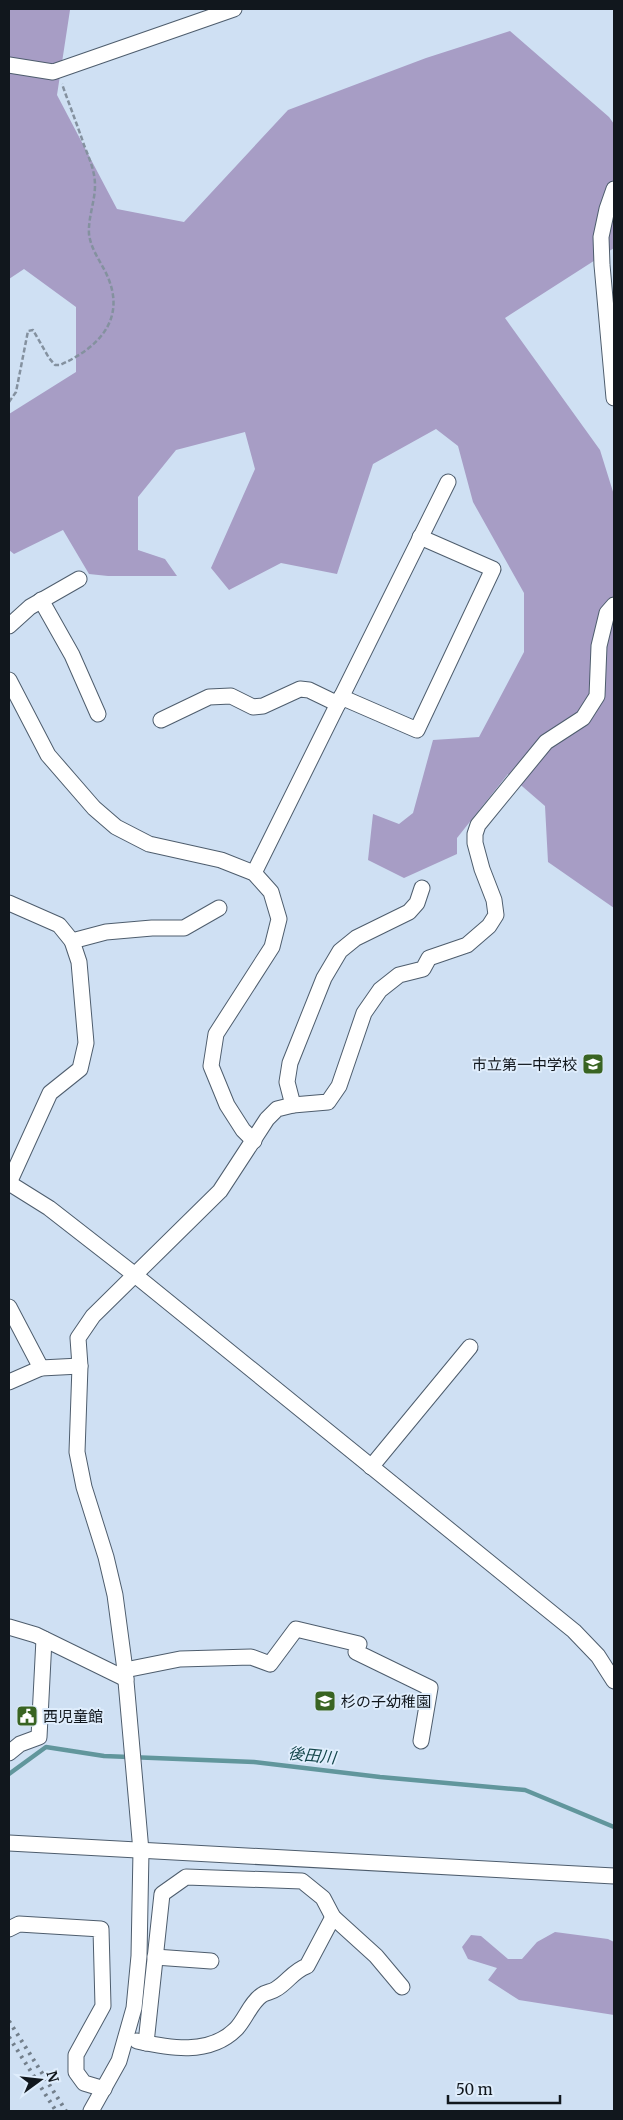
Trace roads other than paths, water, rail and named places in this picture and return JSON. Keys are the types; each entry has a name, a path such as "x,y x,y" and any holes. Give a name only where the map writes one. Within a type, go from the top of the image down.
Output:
{"street":[{"path":"9,64 54,72 234,9"},
{"path":"614,189 607,209 601,237 614,398"},
{"path":"254,873 448,482"},
{"path":"161,720 208,697 231,696 252,707 263,706 300,689 339,700 417,730 493,570 420,537"},
{"path":"9,626 30,607 78,579"},
{"path":"42,600 72,655 98,714"},
{"path":"91,2111 119,2061 134,2008 139,1956 141,1851 125,1674 111,1576 84,1487 77,1452 80,1366 78,1338 93,1316 220,1191 254,1142 267,1119 277,1109 293,1105 328,1102 340,1086 364,1014 380,990 390,980 399,975 423,969 429,958 467,945 494,921 496,908 475,843 478,825 546,742 583,718 596,696 599,646 607,614 614,605"},
{"path":"9,680 48,755 94,808 116,827 149,844 221,860 254,873 270,892 279,919 272,947 216,1034 211,1066 227,1105 243,1130 254,1142"},
{"path":"293,1105 287,1082 290,1062 324,978 340,951 356,938 409,912 417,903 422,888"},
{"path":"9,903 59,925 72,941 79,962 86,1043 80,1069 50,1093 9,1183 49,1208 135,1275 574,1631 598,1656 614,1681"},
{"path":"72,941 106,932 152,928 184,928 219,908"},
{"path":"9,1307 41,1368"},
{"path":"371,1466 470,1347"},
{"path":"9,1382 41,1368 80,1366"},
{"path":"9,1627 44,1639 125,1674 180,1659 250,1657 270,1664 296,1629 359,1644 356,1652 430,1688 421,1741"},
{"path":"9,1753 20,1744 39,1737 44,1639"},
{"path":"9,1843 614,1876"},
{"path":"146,2043 162,1894 186,1877 302,1882 323,1898 333,1917 376,1956 402,1987"},
{"path":"126,2038 165,2047 193,2049 220,2040 236,2029 261,1995 276,1989 297,1970 307,1966 333,1917"},
{"path":"9,1929 20,1924 101,1929 104,2006 76,2055 76,2072 84,2083 104,2089"},
{"path":"155,1957 211,1960"}],"waterway":[{"name":"後田川","path":"9,1774 46,1747 104,1756 254,1762 380,1777 525,1790 614,1827"}],"railway":[{"path":"9,2021 66,2111"},
{"path":"9,2037 56,2111"}],"place":[{"name":"市立第一中学校","path":"593,1064"},
{"name":"杉の子幼稚園","path":"325,1701"},
{"name":"西児童館","path":"27,1716"}]}
